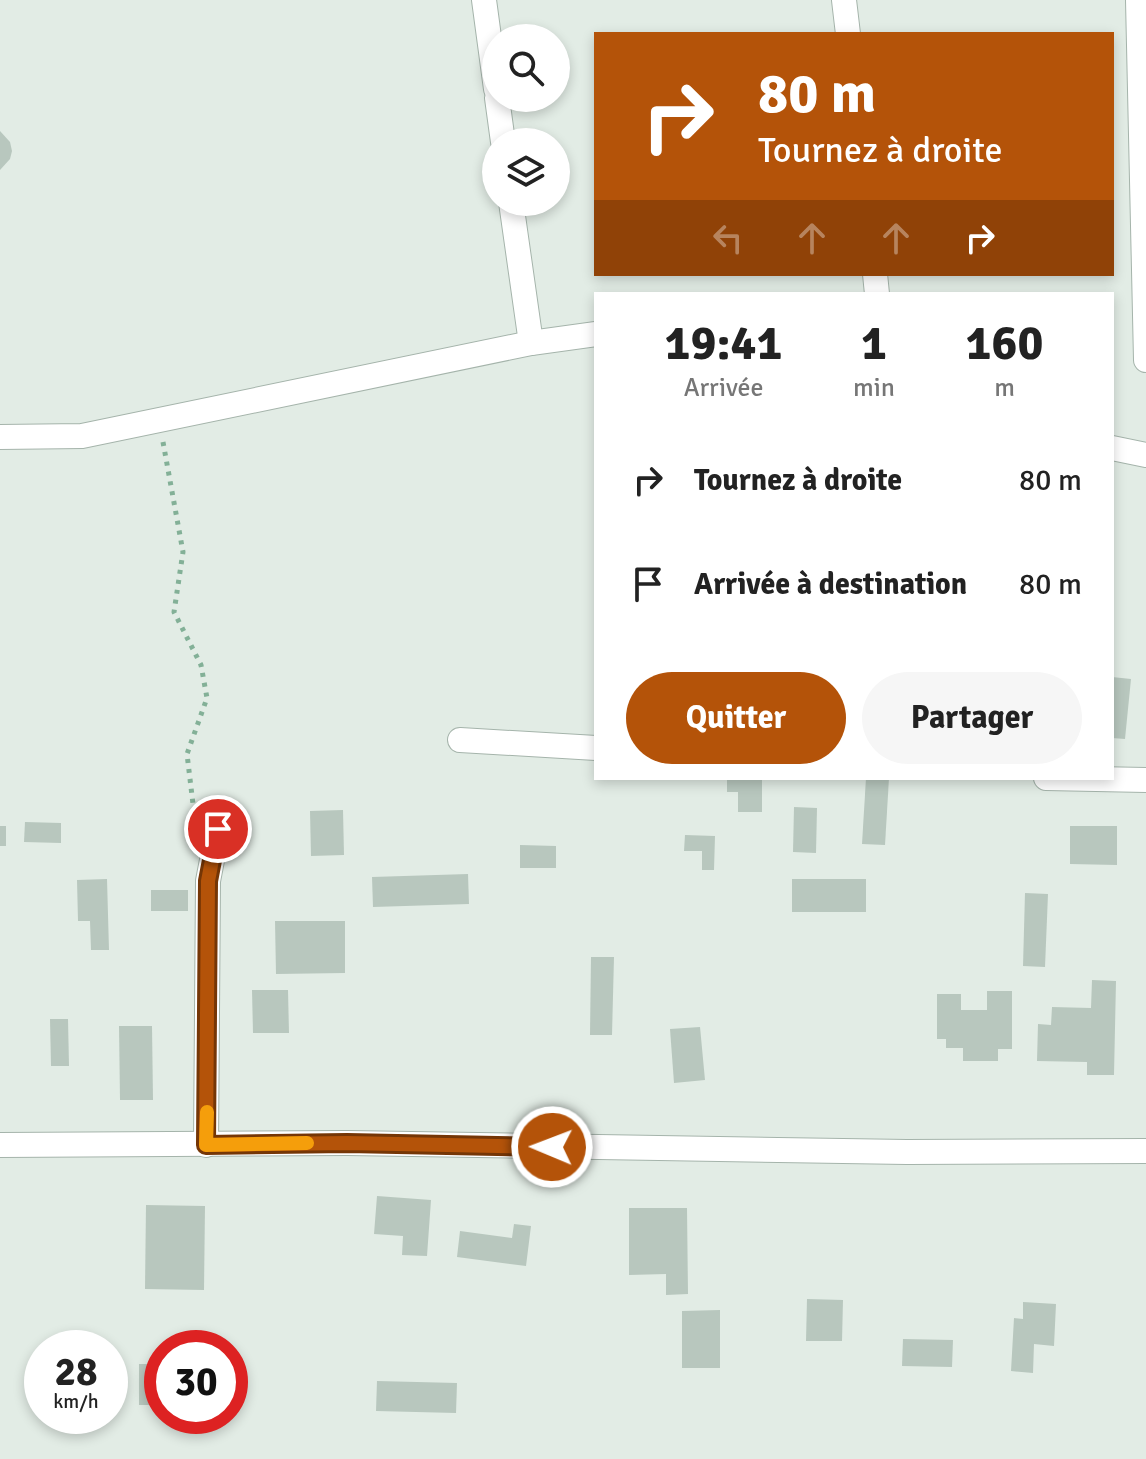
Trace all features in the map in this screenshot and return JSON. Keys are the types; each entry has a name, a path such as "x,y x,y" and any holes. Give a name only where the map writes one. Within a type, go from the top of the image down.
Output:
{"street":[{"path":"484,0 487,24"},
{"path":"844,0 848,32"},
{"path":"1138,0 1146,360"},
{"path":"513,216 531,343"},
{"path":"0,437 82,436 531,343 594,334"},
{"path":"1114,448 1146,455"},
{"path":"460,740 594,748"},
{"path":"1114,779 1146,780"},
{"path":"206,1145 208,881 218,829"},
{"path":"0,1145 347,1143 907,1152 1146,1151"}],"path":[{"path":"159,421 183,552 174,612 201,665 207,698 187,754 193,804 218,829"}],"building":[{"path":"0,131 10,142 12,151 10,159 0,170"},
{"path":"1114,677 1131,679 1125,739 1114,738"},
{"path":"727,780 762,780 762,812 738,812 738,792 727,792"},
{"path":"866,780 889,780 885,845 862,844"},
{"path":"794,807 817,808 816,853 793,852"},
{"path":"343,810 344,855 311,856 310,811"},
{"path":"25,822 61,823 61,843 24,842"},
{"path":"0,826 6,826 6,846 0,846"},
{"path":"1070,826 1117,826 1117,865 1070,864"},
{"path":"685,835 715,836 714,870 702,870 702,851 684,851"},
{"path":"520,845 556,846 556,868 520,868"},
{"path":"468,874 469,904 373,907 372,877"},
{"path":"107,879 109,950 91,950 90,921 78,921 77,880"},
{"path":"792,879 866,879 866,912 792,912"},
{"path":"151,890 188,890 188,911 151,911"},
{"path":"1025,893 1048,894 1045,967 1023,966"},
{"path":"275,921 345,921 345,973 276,974"},
{"path":"591,957 614,957 612,1035 590,1035"},
{"path":"1092,980 1116,981 1114,1075 1087,1075 1087,1062 1037,1061 1038,1024 1051,1025 1052,1007 1091,1008"},
{"path":"252,990 288,990 289,1033 253,1033"},
{"path":"987,991 1012,991 1012,1049 998,1049 998,1061 963,1061 963,1048 946,1048 946,1039 937,1039 937,994 961,994 961,1010 987,1010"},
{"path":"50,1019 68,1019 69,1066 51,1066"},
{"path":"119,1026 152,1026 153,1100 120,1100"},
{"path":"700,1027 705,1080 674,1083 670,1029"},
{"path":"377,1196 431,1200 427,1256 402,1255 403,1236 374,1234"},
{"path":"146,1205 205,1206 204,1290 145,1289"},
{"path":"629,1208 687,1208 688,1294 666,1295 666,1274 629,1275"},
{"path":"514,1224 531,1226 526,1266 457,1257 460,1231 512,1238"},
{"path":"807,1299 843,1300 842,1341 806,1341"},
{"path":"1023,1302 1056,1304 1054,1346 1034,1344 1033,1373 1011,1371 1014,1318 1023,1319"},
{"path":"720,1310 720,1368 682,1368 682,1311"},
{"path":"903,1339 953,1340 952,1367 902,1366"},
{"path":"139,1364 144,1364 144,1405 139,1405"},
{"path":"377,1381 457,1383 456,1413 376,1411"}],"slow traffic":[{"path":"207,1112 206,1145 307,1143"}],"route":[{"path":"218,829 208,881 206,1145 347,1143 552,1147"}]}
